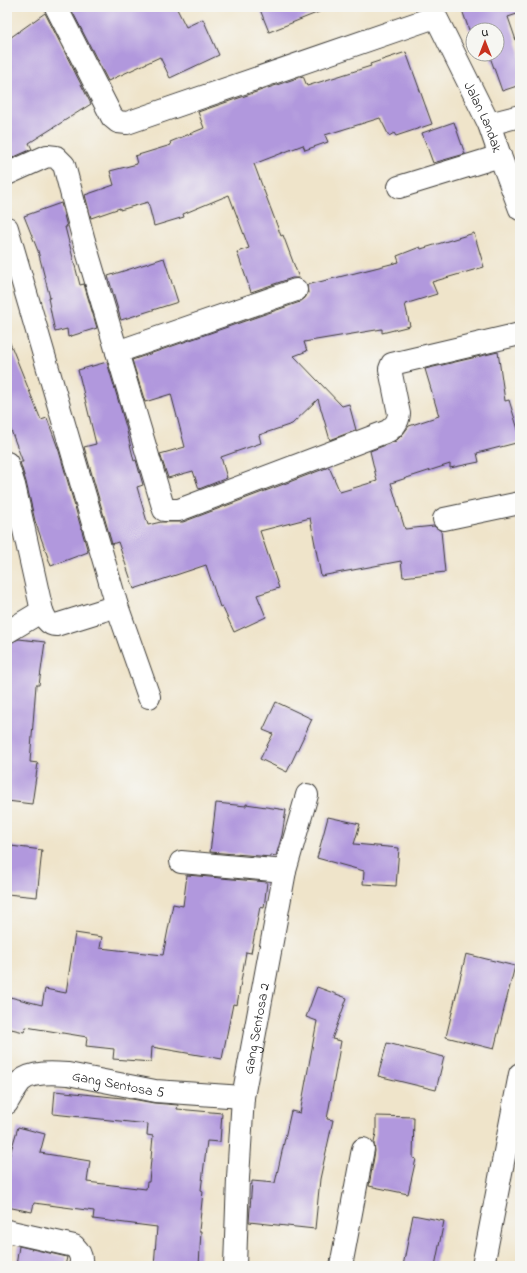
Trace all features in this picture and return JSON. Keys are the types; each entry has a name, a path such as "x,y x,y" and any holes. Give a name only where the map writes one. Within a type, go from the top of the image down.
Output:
{"street":[{"path":"56,7 112,117 118,122 127,123 433,12"},
{"name":"Jalan Landak","path":"433,12 489,124 520,209"},
{"path":"489,124 520,116"},
{"path":"7,174 47,156 56,157 64,165 164,510 179,510 388,431 398,420 399,414 390,369 392,364 520,334"},
{"path":"399,187 500,156"},
{"path":"7,228 117,606 149,697"},
{"path":"117,352 296,290"},
{"path":"7,463 14,485 42,611 45,618 50,624 56,625 117,606"},
{"path":"444,519 520,503"},
{"path":"7,632 42,611"},
{"name":"Gang Sentosa 2","path":"236,1266 238,1178 243,1097 285,871 306,795"},
{"path":"181,862 285,871"},
{"name":"Gang Sentosa 5","path":"7,1103 22,1080 38,1074 54,1073 68,1074 155,1091 243,1097"},
{"path":"483,1266 520,1074"},
{"path":"341,1266 362,1149"},
{"path":"7,1231 74,1246 81,1258 80,1266"}],"building":[{"path":"70,7 176,7 186,27 203,19 219,55 170,78 160,57 108,81"},
{"path":"259,7 329,7 329,8 269,32"},
{"path":"461,7 520,7 520,13 508,17 520,52 520,85 502,91 492,62 505,62 505,22 466,22"},
{"path":"45,13 91,104 29,143 32,149 12,158 7,145 7,40"},
{"path":"406,52 432,124 396,136 394,133 389,136 380,118 325,135 328,142 305,150 303,145 254,164 281,236 283,235 299,278 292,278 251,292 237,252 249,248 229,195 183,214 184,217 154,226 148,202 120,210 120,208 91,218 85,195 114,185 110,171 137,164 135,156 171,145 170,142 204,128 198,112 303,76 307,86 371,66 370,64"},
{"path":"454,122 465,154 433,163 422,133"},
{"path":"61,203 67,227 65,227 80,285 84,284 97,328 68,337 67,329 55,332 48,298 50,298 38,251 24,216"},
{"path":"474,233 484,267 432,282 437,294 405,304 410,326 382,333 382,329 304,342 307,351 294,356 342,406 349,404 356,430 330,440 318,399 292,424 259,435 261,443 221,457 227,478 199,489 193,471 168,478 160,454 185,447 171,394 145,402 132,360 300,302 308,293 307,285 399,262 397,256 420,247 421,249"},
{"path":"164,258 178,302 121,320 108,276"},
{"path":"7,338 41,420 47,418 59,451 88,552 51,566 35,521 20,462 23,462 7,420"},
{"path":"498,352 505,401 509,400 520,436 520,442 477,453 479,462 450,468 450,464 391,483 405,529 434,526 441,531 445,572 403,577 401,561 321,576 310,518 260,531 279,588 257,595 266,617 234,632 222,606 220,607 206,565 134,589 118,542 112,544 84,447 96,444 78,370 107,362 126,427 134,461 136,460 143,485 137,487 148,525 161,522 183,522 329,467 340,492 377,481 370,451 396,441 409,426 439,416 425,369"},
{"path":"19,639 45,642 39,685 36,685 30,762 38,763 32,804 7,801 7,644"},
{"path":"276,702 312,719 287,772 260,759 273,734 263,730"},
{"path":"216,803 246,806 246,804 286,810 282,835 276,856 271,855 271,857 210,852"},
{"path":"328,817 360,824 354,844 399,848 396,886 363,884 364,871 317,858"},
{"path":"11,846 42,850 37,897 7,894 7,878"},
{"path":"187,875 267,882 264,908 260,907 251,953 246,952 237,1005 233,1004 222,1059 152,1047 151,1062 113,1059 114,1049 86,1046 87,1037 26,1027 24,1032 7,1028 7,1009 10,997 42,1005 45,989 66,993 75,933 102,937 100,948 163,955 173,904 183,906"},
{"path":"466,954 515,966 494,1049 446,1037"},
{"path":"317,987 347,998 332,1039 341,1041 327,1119 333,1120 320,1179 315,1229 249,1222 252,1181 275,1183 291,1111 300,1113 317,1021 306,1017"},
{"path":"387,1043 444,1057 436,1090 378,1076"},
{"path":"55,1091 178,1105 177,1109 222,1113 220,1142 207,1141 201,1190 203,1191 199,1231 201,1231 199,1266 154,1266 157,1227 93,1219 94,1211 34,1203 32,1212 7,1207 7,1164 18,1127 45,1134 40,1153 90,1161 87,1182 146,1189 147,1182 149,1182 153,1136 147,1135 148,1124 53,1114"},
{"path":"376,1116 414,1117 413,1158 416,1159 408,1194 369,1186 375,1151 374,1143 376,1133"},
{"path":"413,1215 444,1221 435,1266 403,1266"},
{"path":"19,1246 67,1257 65,1266 16,1266"}]}
